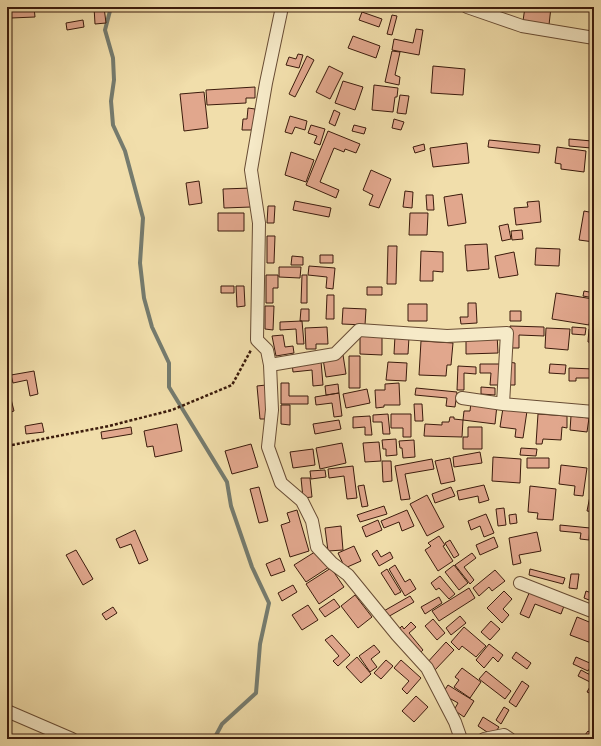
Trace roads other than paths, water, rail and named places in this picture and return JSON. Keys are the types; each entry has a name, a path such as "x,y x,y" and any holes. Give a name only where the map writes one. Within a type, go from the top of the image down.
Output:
{"street":[{"path":"282,7 266,83 251,170 259,222 257,340 267,350 270,365 272,410 268,447 281,483 302,501 312,521 317,547 332,563 348,575 397,635 427,668 455,722 461,739"},
{"path":"467,7 522,26 594,38"},
{"path":"270,365 336,354 359,330 447,336 508,333 503,404"},
{"path":"462,398 503,404 594,412"},
{"path":"520,582 594,612"},
{"path":"7,711 72,739"},
{"path":"484,739 504,735 510,739"}],"waterway":[{"path":"111,7 105,30 113,58 114,80 111,101 113,125 125,151 143,218 140,263 144,298 152,327 169,363 169,387 227,482 231,506 252,567 269,603 260,644 256,693 222,724 214,739"}]}
